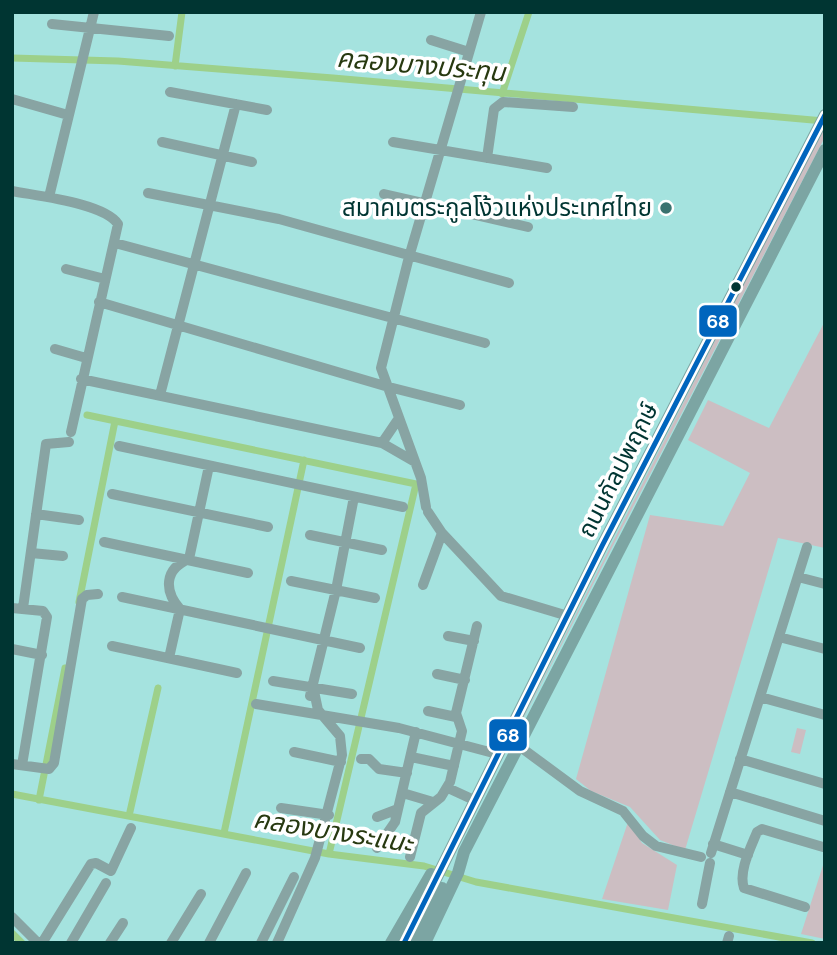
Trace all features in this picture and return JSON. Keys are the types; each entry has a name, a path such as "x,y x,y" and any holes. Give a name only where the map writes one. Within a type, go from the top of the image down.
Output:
{"main road":[{"name":"ถนนกัลปพฤกษ์","path":"425,943 451,845 822,121"},
{"name":"ถนนกัลปพฤกษ์","path":"391,943 464,852 825,150"},
{"name":"ถนนกัลปพฤกษ์","path":"404,943 444,875"},
{"name":"ถนนกัลปพฤกษ์","path":"415,943 444,875"}],"street":[{"path":"49,197 94,12"},
{"path":"481,12 456,105 409,257 381,368 415,462 427,510 442,533 501,596 568,616"},
{"path":"52,24 169,36"},
{"path":"430,40 469,52"},
{"path":"170,92 267,110"},
{"path":"12,99 68,116"},
{"path":"487,158 494,109 498,104 503,102 573,107"},
{"path":"160,396 236,104"},
{"path":"162,142 253,162"},
{"path":"393,142 547,168"},
{"path":"148,193 279,219 509,283"},
{"path":"13,194 49,197 113,217 118,224 116,243 99,302 70,437 46,444 30,553 18,608 46,614 42,655 17,765 39,770 49,769 54,763 82,599 87,595 98,594"},
{"path":"384,194 528,227"},
{"path":"116,243 485,343"},
{"path":"66,269 105,279"},
{"path":"99,302 460,405"},
{"path":"55,349 86,358"},
{"path":"81,379 382,443 415,462"},
{"path":"382,443 399,418"},
{"path":"119,446 402,507"},
{"path":"189,559 209,466"},
{"path":"112,494 268,527"},
{"path":"277,943 315,858 329,815 341,762 343,744 317,715 314,688 354,497"},
{"path":"36,514 79,520"},
{"path":"423,585 442,533"},
{"path":"310,535 382,550"},
{"path":"104,542 248,573"},
{"path":"702,904 709,854 807,547"},
{"path":"30,553 63,556"},
{"path":"180,609 170,598 167,589 169,577 177,565 189,559"},
{"path":"798,577 825,584"},
{"path":"292,581 375,598"},
{"path":"122,597 360,648"},
{"path":"169,658 180,609"},
{"path":"410,857 421,813 447,788 461,743 462,731 456,717 477,626"},
{"path":"447,636 474,641"},
{"path":"779,636 825,649"},
{"path":"111,646 237,673"},
{"path":"12,649 42,655"},
{"path":"437,674 465,680"},
{"path":"272,681 352,694"},
{"path":"760,697 825,715"},
{"path":"256,704 368,722 497,754"},
{"path":"428,711 456,717"},
{"path":"377,849 395,822 416,732"},
{"path":"519,746 580,791 623,811 643,836 656,846 709,854 748,855"},
{"path":"294,752 341,762"},
{"path":"416,758 454,766"},
{"path":"361,759 369,759 379,769 407,773"},
{"path":"740,759 825,784"},
{"path":"447,788 474,800"},
{"path":"730,792 825,821"},
{"path":"406,794 433,802"},
{"path":"281,808 329,815"},
{"path":"377,817 398,809"},
{"path":"12,917 40,943 91,863 111,871 131,828"},
{"path":"805,907 744,888 742,881 748,855 757,832 762,829 823,847"},
{"path":"209,943 246,873"},
{"path":"261,943 294,877"},
{"path":"71,943 106,883"},
{"path":"171,943 201,894"},
{"path":"110,943 123,923"}],"shaded area":[{"path":"825,124 825,137 505,754"},
{"path":"825,321 825,548 778,538 685,850 660,840 630,807 591,791 576,779 650,515 723,526 750,473 688,440 708,400 769,428"},
{"path":"797,728 806,730 800,754 791,752"},
{"path":"628,822 642,843 677,865 668,910 602,899"},
{"path":"825,859 825,939 801,934"}],"waterway":[{"path":"175,66 182,12"},
{"path":"502,94 529,12"},
{"name":"คลองบางประทุน","path":"12,58 118,61 824,121"},
{"path":"87,415 416,484 329,854"},
{"path":"79,602 115,421"},
{"path":"224,833 304,460"},
{"path":"39,800 65,668"},
{"path":"129,816 158,688"},
{"name":"คลองบางระแนะ","path":"12,794 329,854 424,866 476,882 812,943"},
{"path":"12,933 22,943"}],"transit line":[{"name":"68","path":"404,943 602,546 825,115"}],"place":[{"name":"สมาคมตระกูลโง้วแห่งประเทศไทย","path":"666,208"}]}
